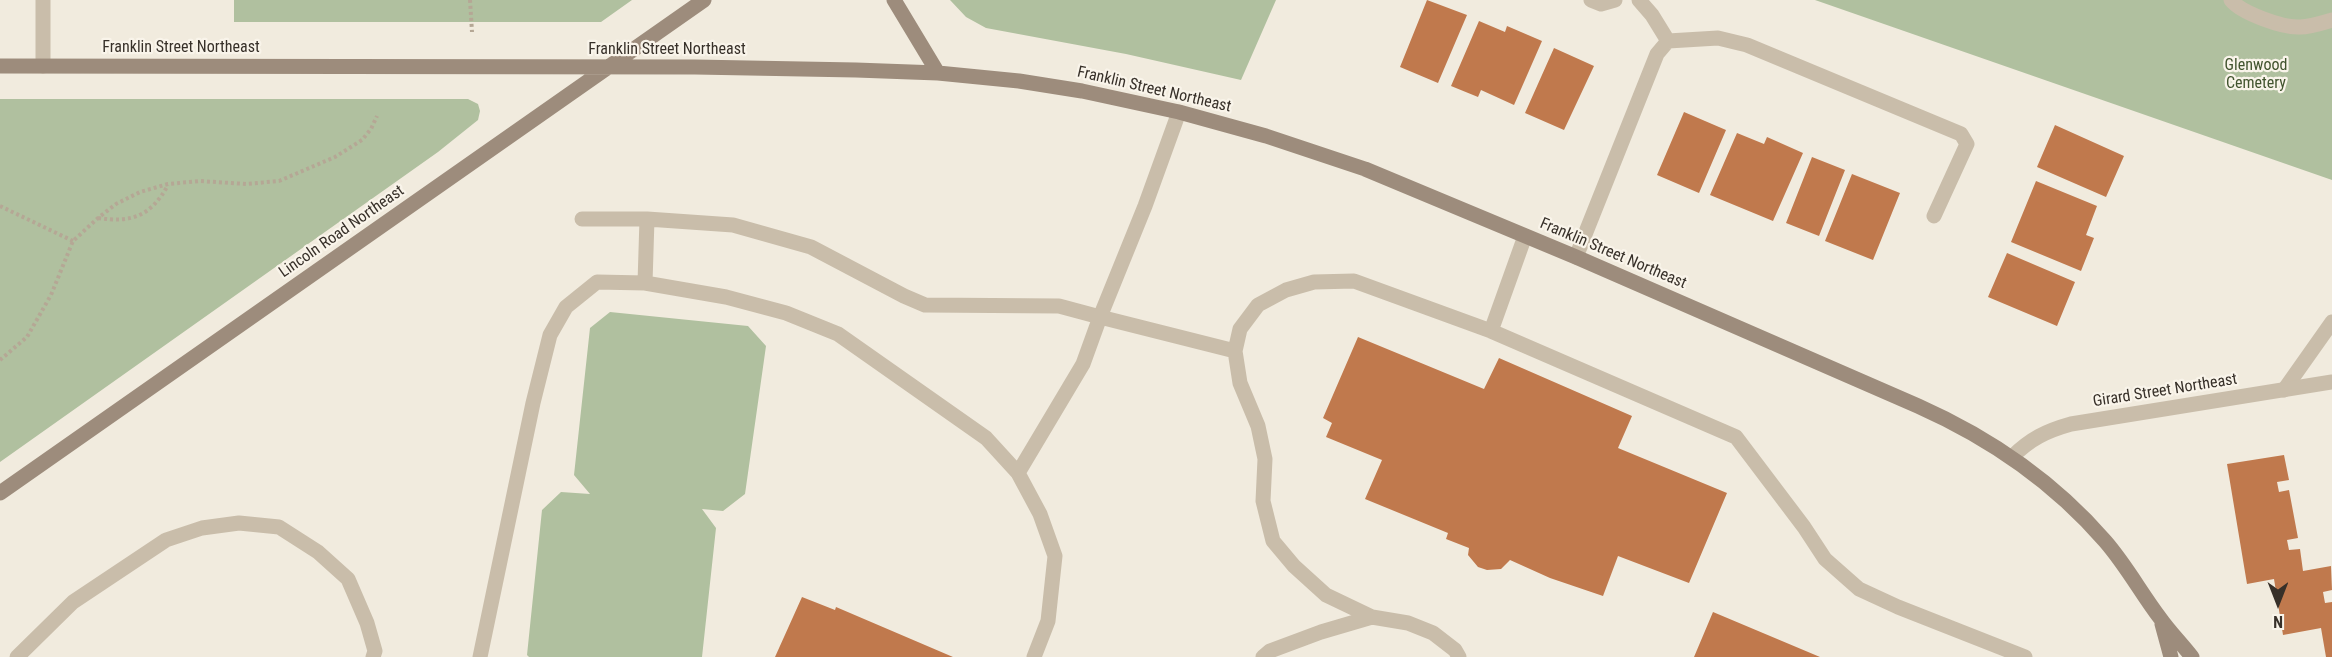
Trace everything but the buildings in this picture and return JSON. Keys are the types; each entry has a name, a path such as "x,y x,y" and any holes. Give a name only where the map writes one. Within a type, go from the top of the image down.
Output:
{"street":[{"path":"43,0 43,66"},
{"name":"Lincoln Road Northeast","path":"0,493 704,0"},
{"path":"894,0 938,73"},
{"path":"1591,0 1601,4 1615,0"},
{"path":"1639,0 1668,41"},
{"path":"2231,0 2237,7 2260,18 2298,28 2332,20"},
{"path":"1575,257 1657,54 1668,41 1718,38 1747,45 1960,134 1967,144 1934,216"},
{"name":"Franklin Street Northeast","path":"0,66 706,67 938,73 1030,83 1179,112 1266,136 1365,169 1575,257 1966,429 2012,457 2048,484 2088,522 2107,543 2160,618 2192,657"},
{"path":"1018,473 1083,364 1179,112"},
{"path":"582,219 647,219 733,225 812,247 925,305 1059,306 1235,351"},
{"path":"645,283 647,219"},
{"path":"1491,331 1525,236"},
{"path":"1459,657 1455,650 1433,633 1408,623 1372,617 1326,595 1294,566 1273,541 1263,501 1265,459 1258,426 1240,383 1235,351 1240,328 1258,305 1286,290 1314,282 1354,281 1491,331 1736,437 1804,527 1825,559 1859,589 2025,657"},
{"path":"480,657 533,403 550,334 566,307 597,282 645,283 726,297 786,313 838,334 986,438 1018,473 1040,514 1055,556 1048,621 1034,657"},
{"path":"2284,390 2332,322"},
{"name":"Girard Street Northeast","path":"2012,457 2032,438 2053,428 2332,382"},
{"path":"17,657 73,602 166,540 202,528 240,523 279,527 318,552 348,579 367,623 375,651 373,657"},
{"path":"1263,657 1270,651 1321,632 1372,617"},
{"name":"Franklin Street Northeast","path":"2160,618 2171,657"}],"path":[{"path":"470,0 472,32"},
{"path":"0,360 27,337 51,295 73,241 116,204 140,192 168,184 200,181 246,184 279,181 335,157 362,140 371,129 377,116"},
{"path":"98,218 133,219 149,210 161,198 168,184"},
{"path":"0,206 73,241"}],"green space":[{"path":"234,0 632,0 601,22 234,22"},
{"path":"950,0 1276,0 1241,80 1126,54 986,28 966,17"},
{"name":"Glenwood Cemetery","path":"1815,0 2332,0 2332,180"},
{"path":"0,99 468,99 478,104 480,111 478,120 438,152 0,462"},
{"path":"610,312 748,326 766,346 745,494 723,511 702,509 716,528 702,657 529,657 527,655 542,510 561,492 590,494 574,475 590,328"}]}
